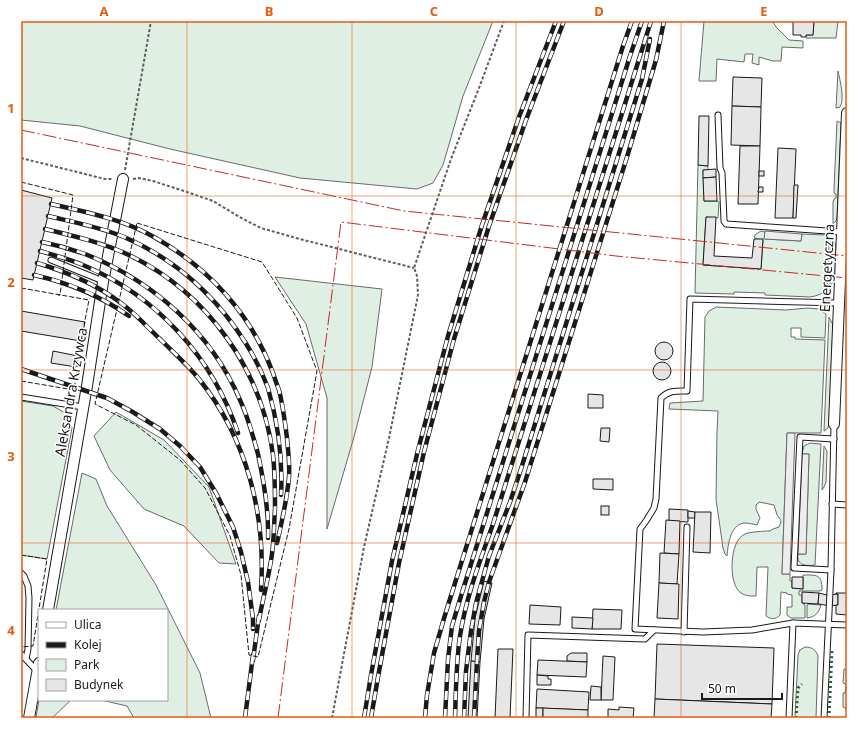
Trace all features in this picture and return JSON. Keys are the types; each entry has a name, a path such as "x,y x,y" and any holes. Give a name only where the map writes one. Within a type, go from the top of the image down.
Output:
{"street":[{"name":"Energetyczna","path":"834,424 847,113"},
{"name":"Aleksandra Krzywca","path":"48,609 89,378 103,281 123,180"},
{"path":"29,718 38,668"}],"lane":[{"path":"718,115 720,168 722,173 724,221 726,224 842,232"},
{"path":"51,260 103,281"},
{"path":"839,303 690,299 687,391 669,392 661,398 656,499 654,508 640,529 635,629 703,632 752,630 793,623 847,625"},
{"path":"21,397 83,408"},
{"path":"824,718 831,570 834,424"},
{"path":"831,570 794,568 800,437 834,439"},
{"path":"832,504 847,505"},
{"path":"684,632 687,528"},
{"path":"21,573 24,576 28,586 28,649 26,659"},
{"path":"789,718 793,623"},
{"path":"526,718 528,635 645,639 654,630"},
{"path":"21,654 38,668"}],"path":[{"path":"123,180 151,21"},
{"path":"332,718 364,547 389,438 418,295 417,276 414,268 451,159 504,21"},
{"path":"21,158 105,180 139,178 153,181 213,201 261,228 414,268"}],"green space":[{"path":"21,21 493,21 463,96 443,165 433,183 417,189 300,178 170,149 80,126 21,120"},
{"path":"704,21 772,21 789,40 803,41 803,48 782,47 781,61 773,61 759,57 759,65 752,63 753,54 745,54 744,62 717,59 716,81 699,81"},
{"path":"814,21 838,21 836,38 806,38 806,35 813,35"},
{"path":"838,71 842,90 842,100 840,107 836,108"},
{"path":"837,121 841,123 837,217 833,224 833,202 836,198 834,190"},
{"path":"698,165 708,166 708,170 703,170 704,201 719,202 718,218 706,217 703,265 761,269 763,240 754,237 761,231 765,232 765,239 801,241 802,234 827,235 829,244 827,290 819,295 810,297 765,295 765,293 695,293"},
{"path":"831,237 836,248 835,276 830,286"},
{"path":"275,277 382,289 372,367 354,437 327,529 327,398 306,324"},
{"path":"716,307 786,310 808,308 819,309 826,314 825,338 801,337 801,328 791,328 791,337 795,337 795,339 825,340 821,433 787,433 782,574 790,574 792,588 803,589 803,575 818,576 822,585 822,590 820,591 799,591 799,595 802,595 802,603 805,605 805,618 791,618 787,615 787,607 792,607 792,595 781,592 780,615 777,618 769,618 766,616 768,567 757,567 756,596 744,595 737,588 732,572 732,563 733,553 740,538 747,533 770,531 779,527 781,520 777,515 774,505 759,502 756,505 760,518 757,525 744,523 736,527 731,536 727,556 723,548 716,499 718,411 669,409 670,403 703,401 705,317 709,311"},
{"path":"829,317 833,325 829,423 828,428 824,431"},
{"path":"21,401 53,406 65,413 72,428 47,559 21,555"},
{"path":"116,412 164,440 209,487 236,564 219,563 184,526 144,509 110,470 94,436"},
{"path":"810,443 821,444 815,565 800,563 798,558 798,554 806,554 809,454 802,454 804,446"},
{"path":"824,446 827,451 826,482 822,490"},
{"path":"82,473 96,479 107,506 156,585 168,609 56,609"},
{"path":"807,605 821,605 816,614 807,618"},
{"path":"168,609 200,673 211,718 134,718 127,706 105,701 168,701"},
{"path":"805,647 813,649 818,656 816,718 795,718 798,655 800,650"},
{"path":"844,669 847,669 847,709 843,707 843,693 845,693 846,684 843,683"},
{"path":"39,701 70,701 52,718 36,717"}],"shaded area":[{"path":"765,231 802,234 801,241 764,239"},
{"path":"787,433 795,433 790,574 782,574"},
{"path":"802,454 809,454 806,554 798,554"}],"building":[{"path":"793,21 814,21 813,35 801,37 801,35 793,35"},
{"path":"733,77 762,78 761,107 732,106"},
{"path":"732,106 761,107 760,146 731,145"},
{"path":"699,116 709,116 708,166 698,165"},
{"path":"740,146 760,146 758,204 738,204"},
{"path":"778,148 796,149 793,218 775,218"},
{"path":"716,169 716,177 703,178 703,170"},
{"path":"759,171 764,171 764,176 759,176"},
{"path":"716,177 717,201 704,201 703,178"},
{"path":"794,185 798,185 796,218 793,218"},
{"path":"759,187 763,187 763,192 758,192"},
{"path":"21,190 52,198 33,280 21,278"},
{"path":"706,217 716,217 714,256 752,258 754,239 763,239 761,269 703,265"},
{"path":"21,311 85,322 81,341 21,331"},
{"path":"664,342 670,345 673,351 670,357 664,360 658,357 655,351 658,345"},
{"path":"53,351 78,356 76,367 51,363"},
{"path":"662,362 668,365 671,371 668,377 662,380 656,377 653,371 656,365"},
{"path":"588,394 603,395 603,408 588,408"},
{"path":"601,428 610,428 609,442 600,441"},
{"path":"593,479 613,479 613,490 593,489"},
{"path":"601,506 609,506 609,515 601,515"},
{"path":"669,509 688,510 688,522 669,521"},
{"path":"688,511 695,512 695,518 688,518"},
{"path":"695,512 711,512 710,553 693,552"},
{"path":"666,520 680,521 679,554 664,553"},
{"path":"660,553 679,554 677,584 659,583"},
{"path":"792,577 803,577 803,589 792,588"},
{"path":"484,581 492,583 484,619 480,662 471,661 475,618"},
{"path":"659,583 679,584 678,619 657,618"},
{"path":"802,592 819,593 818,604 802,603"},
{"path":"819,593 827,595 838,594 838,605 830,606 818,604"},
{"path":"836,593 847,593 847,615 836,614 838,594"},
{"path":"530,605 561,607 560,625 529,624"},
{"path":"593,609 622,610 621,629 592,629"},
{"path":"572,617 593,618 592,629 572,628"},
{"path":"657,644 774,648 772,704 655,699"},
{"path":"498,649 513,649 510,718 495,718"},
{"path":"571,653 587,653 587,662 567,661 567,656"},
{"path":"603,656 615,657 613,700 601,700"},
{"path":"538,660 587,662 586,677 537,675"},
{"path":"471,661 480,662 477,718 468,718"},
{"path":"537,675 548,676 548,679 551,679 551,685 537,685"},
{"path":"591,686 601,687 601,700 590,700"},
{"path":"537,689 589,692 588,710 536,708"},
{"path":"655,699 772,704 771,718 654,718"},
{"path":"619,707 634,708 633,718 608,718 608,709 619,710"},
{"path":"536,708 543,708 543,718 536,718"},
{"path":"543,708 588,710 588,718 543,718"}],"railway":[{"path":"364,718 392,561 418,450 448,336 482,225 519,117 556,21"},
{"path":"371,718 399,563 424,452 454,339 489,226 526,120 564,21"},
{"path":"425,718 434,653 445,615 632,21"},
{"path":"445,718 448,659 452,626 642,21"},
{"path":"455,718 456,677 459,646 470,593 651,21"},
{"path":"474,718 479,631 489,582 525,482 627,157 656,60 664,21"},
{"path":"464,718 466,671 476,603 489,556 521,469 642,79 650,39"},
{"path":"51,204 104,217 129,225 174,249 193,263 226,294 253,331 264,351 279,390 287,438 289,477 286,502 277,543"},
{"path":"48,216 106,230 143,246 177,267 221,309 255,358 268,388 275,414 279,441 281,495"},
{"path":"45,229 110,247 131,256 159,272 184,291 207,313 227,338 244,365 257,393 267,424 274,468 275,509 273,548 259,620"},
{"path":"42,242 85,254 110,265 134,279 156,294 177,312 196,331 213,352 228,375 240,400 252,433 258,454 264,486 268,517 268,538"},
{"path":"40,251 78,263 110,278 135,294 158,312 179,332 214,379 238,433"},
{"path":"37,263 59,270 91,284 126,307 190,369 216,402 230,427 250,478 260,533 262,562 261,590"},
{"path":"34,275 72,286 95,296 129,316"},
{"path":"21,369 107,398 131,411 160,429 180,446 200,467 216,493 233,527 248,582 253,629"},
{"path":"253,660 259,616"},
{"path":"245,718 253,655"}],"hedge":[{"path":"829,718 832,651"},
{"path":"796,718 798,688 802,684"}],"fence":[{"path":"21,182 73,195 60,295 58,295"},
{"path":"137,223 262,262 297,318 317,371 289,529 258,657 249,655 241,575 230,536 205,488 180,460 136,425 95,404 137,223"},
{"path":"21,288 89,300 84,325"},
{"path":"21,381 74,390 82,338"},
{"path":"21,555 47,559 39,609"},
{"path":"21,648 33,646 38,615"}],"power":[{"path":"21,130 404,211 847,256"},
{"path":"278,718 341,222 616,256 847,278"}]}
